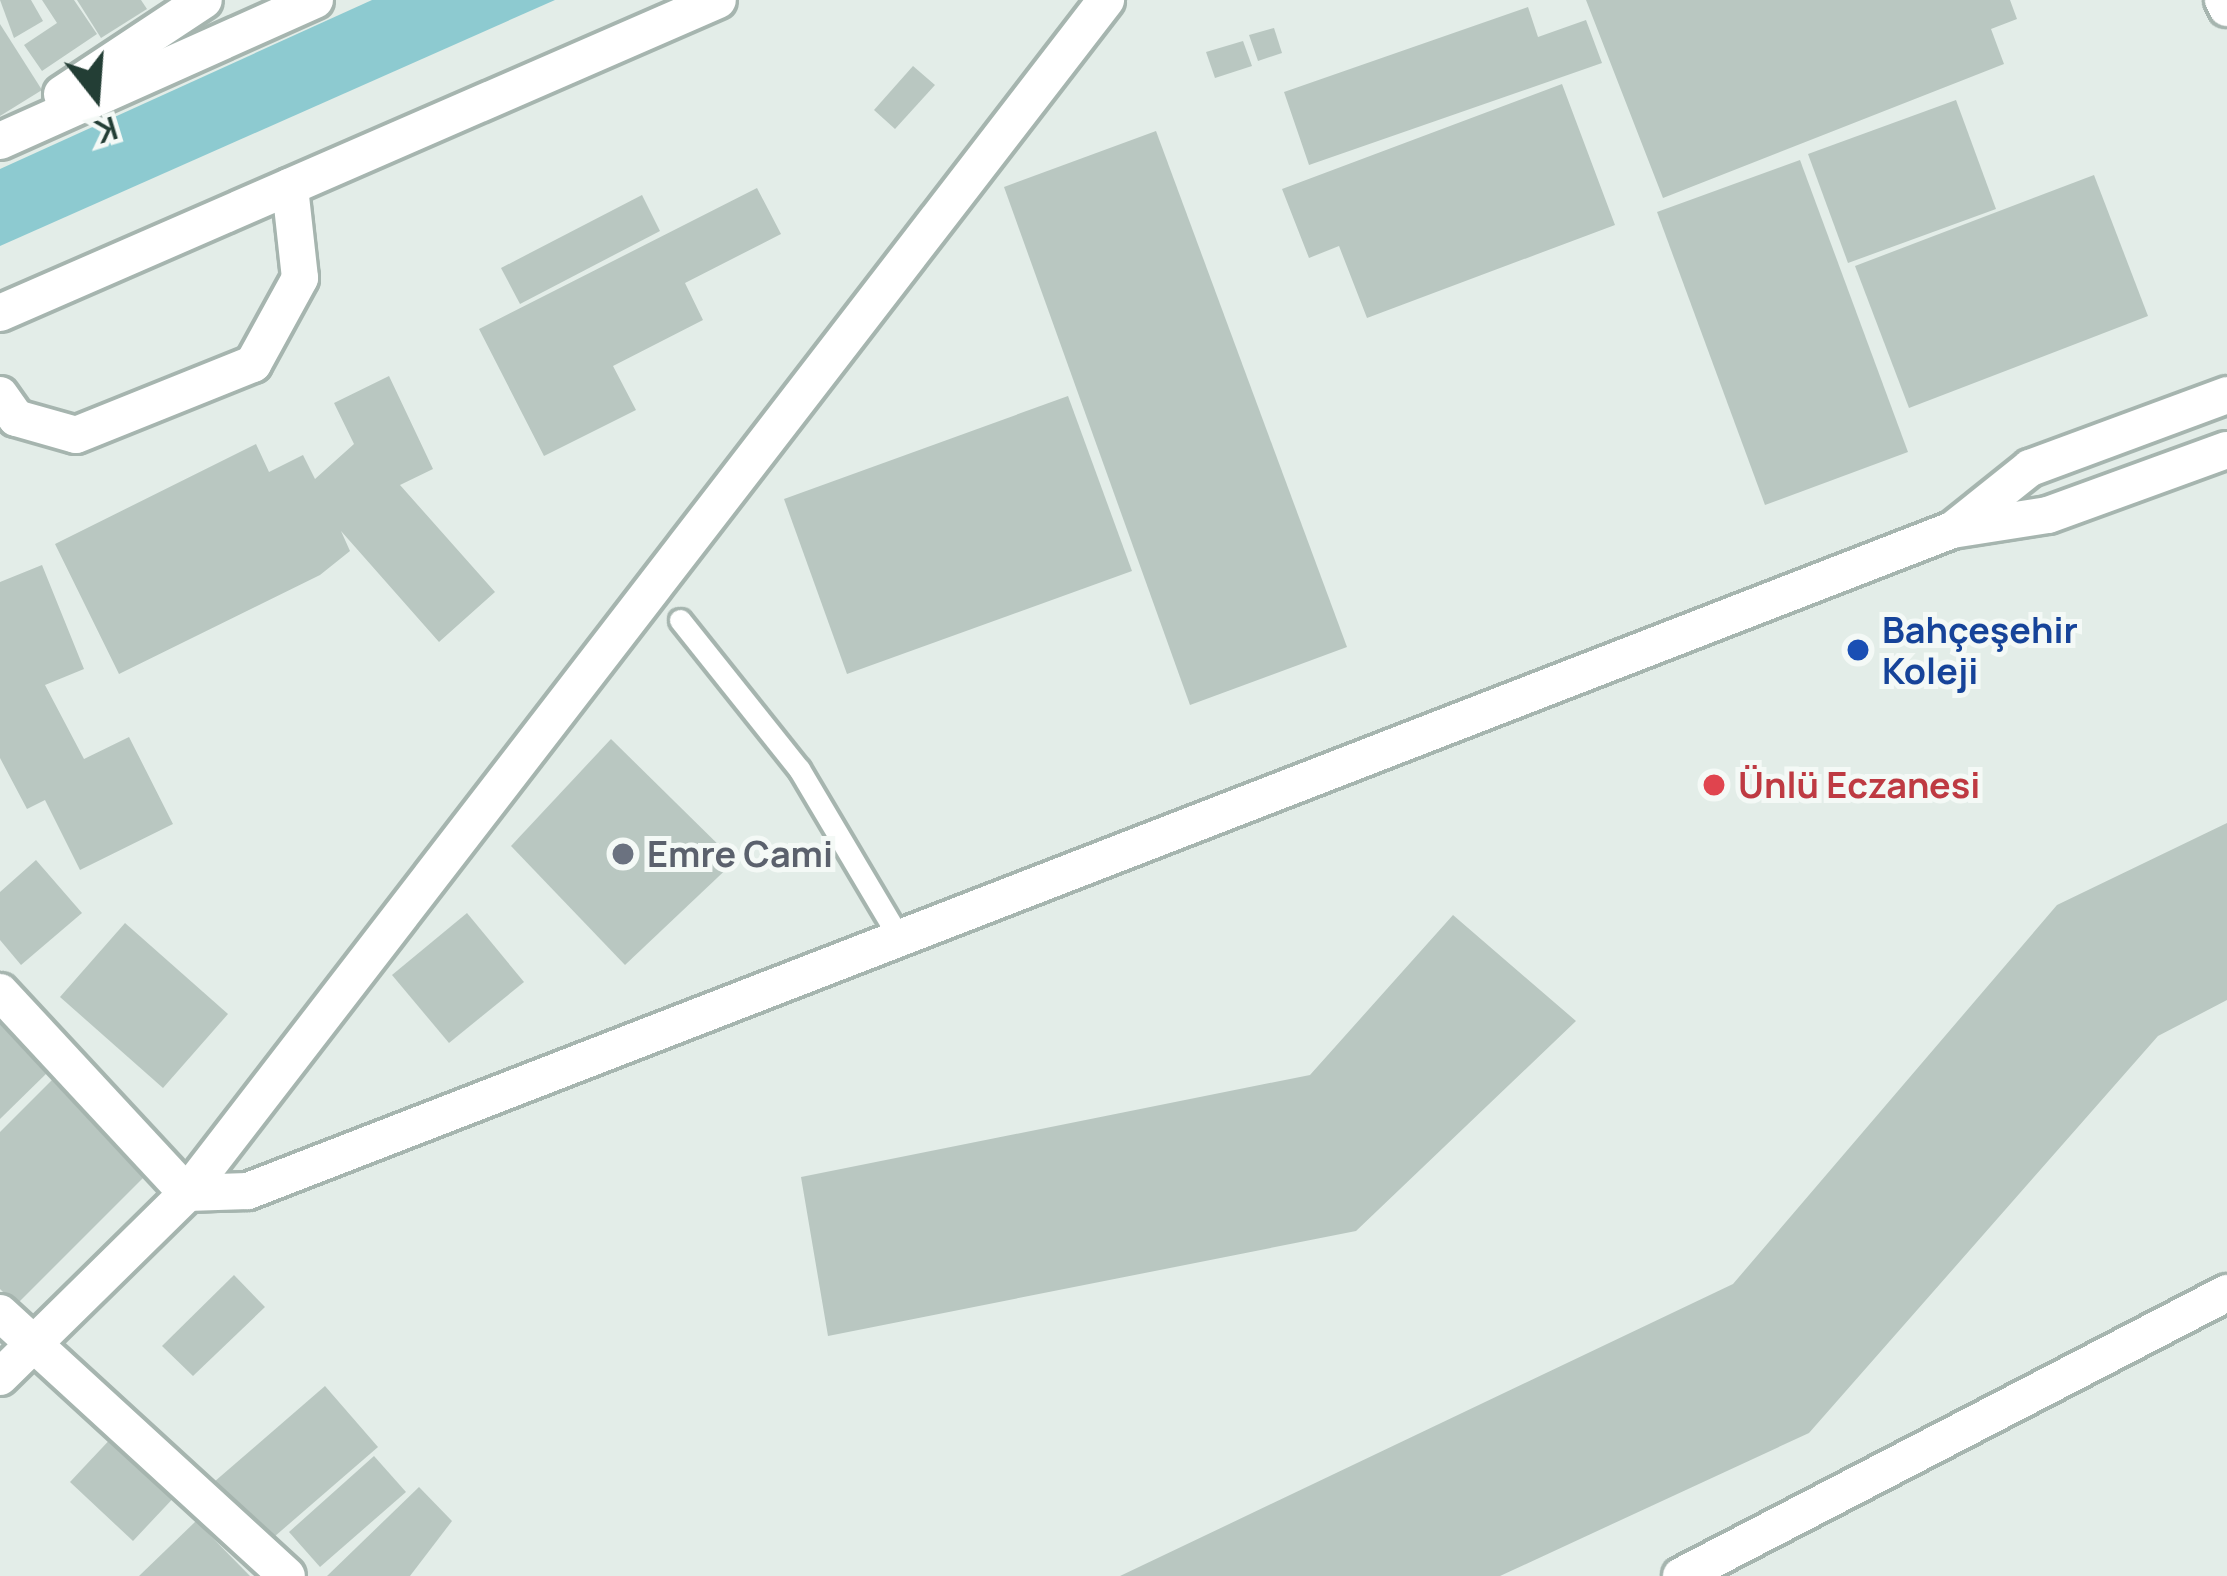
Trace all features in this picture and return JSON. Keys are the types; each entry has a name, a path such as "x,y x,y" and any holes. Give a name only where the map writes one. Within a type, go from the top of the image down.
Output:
{"street":[{"path":"0,138 204,0"},
{"path":"0,138 315,0"},
{"path":"0,313 718,0"},
{"path":"0,1377 30,1342 188,1193 1106,0"},
{"path":"0,395 16,418 76,435 253,364 300,278 290,187"},
{"path":"1952,530 2030,468 2227,394"},
{"path":"0,992 188,1193 248,1191 897,934 1952,530 2048,515 2227,450"},
{"path":"1681,1576 2227,1293"},
{"path":"0,1313 287,1576"}],"lane":[{"path":"680,620 799,769 897,934"}],"water":[{"path":"372,0 555,0 0,246 0,169"}],"building":[{"path":"0,0 31,0 43,21 14,38"},
{"path":"42,0 74,0 97,34 42,71 24,45 57,23"},
{"path":"77,0 141,0 147,9 101,38"},
{"path":"1586,0 2010,0 2017,19 1991,29 2004,64 1663,198"},
{"path":"1528,7 1538,37 1586,20 1602,63 1309,165 1284,92"},
{"path":"0,24 42,90 0,116"},
{"path":"1274,28 1282,53 1258,61 1249,35"},
{"path":"1243,41 1252,66 1215,78 1206,52"},
{"path":"913,66 935,85 895,129 874,110"},
{"path":"1562,84 1615,225 1367,318 1339,246 1309,258 1282,189"},
{"path":"1956,100 1996,209 1848,263 1808,154"},
{"path":"1156,131 1347,647 1190,705 1004,187"},
{"path":"1800,160 1908,452 1765,505 1657,212"},
{"path":"2094,175 2148,316 1909,408 1855,266"},
{"path":"757,188 781,234 685,283 703,320 613,366 636,410 544,456 479,329"},
{"path":"642,195 660,231 520,304 501,268"},
{"path":"389,376 433,469 400,485 495,592 439,642 341,531 350,551 320,575 119,674 55,544 256,444 269,472 303,455 315,479 354,444 334,403"},
{"path":"1068,396 1132,571 847,674 784,499"},
{"path":"42,565 84,669 45,685 84,759 129,737 173,824 80,870 45,800 27,809 0,758 0,582"},
{"name":"Emre Cami","path":"611,739 735,861 625,965 511,846"},
{"path":"2227,823 2227,1000 2158,1036 1809,1433 1500,1576 1120,1576 1733,1284 2057,905"},
{"path":"36,860 82,913 21,965 0,940 0,892"},
{"path":"467,913 524,982 449,1043 392,975"},
{"path":"1453,915 1576,1021 1356,1231 828,1336 801,1177 1310,1075"},
{"path":"125,923 228,1014 163,1088 60,997"},
{"path":"0,1020 50,1070 0,1119"},
{"path":"58,1074 153,1168 16,1305 0,1289 0,1132"},
{"path":"234,1275 265,1307 193,1376 162,1346"},
{"path":"325,1386 378,1447 267,1543 214,1482"},
{"path":"116,1433 179,1492 133,1541 70,1482"},
{"path":"374,1456 406,1492 320,1567 289,1532"},
{"path":"419,1487 452,1521 410,1576 327,1576"},
{"path":"196,1521 250,1576 139,1576"}],"place":[{"name":"Bahçeşehir Koleji","path":"1858,650"},
{"name":"Ünlü Eczanesi","path":"1714,785"},
{"name":"Emre Cami","path":"623,854"}]}
